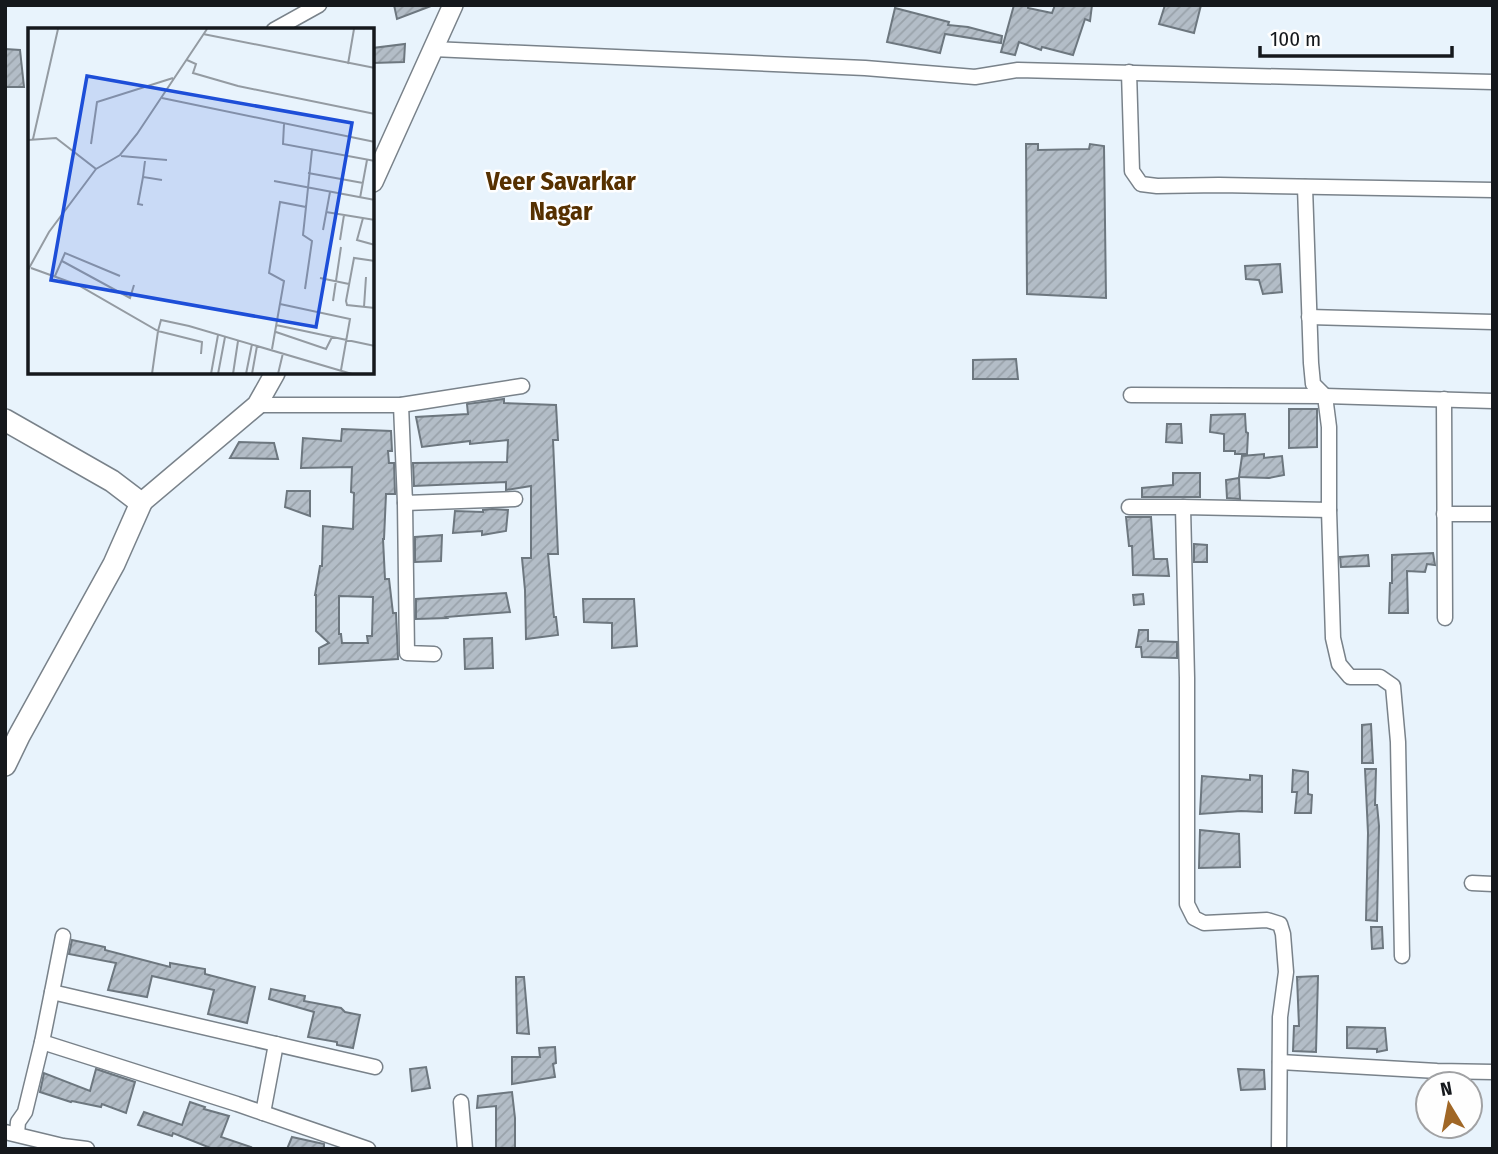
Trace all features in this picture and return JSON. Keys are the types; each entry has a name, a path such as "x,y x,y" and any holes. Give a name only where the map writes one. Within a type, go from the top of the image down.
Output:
{"highway":[{"path":"5,420 112,481 141,503 114,564 5,765"}],"main road":[{"path":"374,179 453,5"},
{"path":"141,503 257,405 274,374"}],"street":[{"path":"278,28 319,5"},
{"path":"433,49 865,68 975,77 1018,70 1493,82"},
{"path":"1129,72 1132,171 1141,184 1493,190"},
{"path":"1305,187 1313,384 1325,396 1329,427 1332,638 1339,664 1350,677 1380,677 1393,687 1398,742 1402,956"},
{"path":"1309,317 1493,322"},
{"path":"257,405 401,405 522,386"},
{"path":"1131,394 1493,401"},
{"path":"1444,399 1444,618"},
{"path":"401,405 408,653 434,654"},
{"path":"405,503 515,499"},
{"path":"1129,507 1329,510"},
{"path":"1184,507 1187,904 1194,918 1204,923 1267,920 1280,924 1286,972 1280,1017 1279,1149"},
{"path":"1444,514 1493,514"},
{"path":"1472,883 1493,884"},
{"path":"63,936 42,1041 25,1112 18,1122 17,1135 86,1149"},
{"path":"52,992 375,1067"},
{"path":"42,1041 368,1149"},
{"path":"263,1113 276,1044"},
{"path":"1280,1062 1493,1072"},
{"path":"461,1102 464,1149"}],"building":[{"path":"394,5 431,5 431,6 397,19"},
{"path":"1014,5 1028,5 1028,8 1052,13 1055,5 1092,5 1090,21 1085,19 1073,55 1042,47 1041,50 1019,42 1015,55 1001,52"},
{"path":"1165,5 1201,5 1194,33 1159,24"},
{"path":"895,8 949,22 948,25 1002,36 1001,43 945,34 940,53 887,42"},
{"path":"405,44 404,62 374,63 374,48"},
{"path":"5,49 20,50 24,87 5,87"},
{"path":"1026,144 1038,144 1038,150 1089,149 1090,144 1104,146 1106,298 1027,294"},
{"path":"1280,264 1282,292 1263,294 1259,280 1246,279 1245,266"},
{"path":"1016,359 1018,379 973,379 973,360"},
{"path":"504,399 504,403 556,405 558,440 553,440 558,554 548,554 558,635 526,639 522,558 531,558 531,486 506,490 506,482 414,486 413,463 507,462 508,440 422,447 416,417 468,414 467,404"},
{"path":"1289,409 1317,409 1317,447 1289,448"},
{"path":"1245,414 1247,454 1224,451 1224,434 1210,432 1211,415"},
{"path":"1167,424 1181,424 1182,443 1166,442"},
{"path":"342,429 391,431 392,451 388,451 389,463 394,463 395,494 386,494 383,539 385,579 389,579 393,613 396,613 398,659 319,664 319,648 329,643 316,631 315,595 322,566 323,526 353,529 354,493 351,492 352,467 301,468 303,438 341,441","holes":["339,596 373,597 372,636 367,636 368,643 342,643 339,634"]},
{"path":"239,442 274,443 278,459 230,458"},
{"path":"1264,454 1264,458 1282,456 1284,475 1269,478 1239,477 1242,456"},
{"path":"1173,473 1200,473 1200,497 1142,497 1142,488 1173,485"},
{"path":"1239,478 1240,499 1227,498 1226,480"},
{"path":"287,491 310,491 310,516 285,507"},
{"path":"492,509 508,510 506,531 482,535 482,531 453,533 455,511 483,512"},
{"path":"1126,517 1151,517 1154,559 1167,559 1169,576 1133,575 1132,546 1129,546"},
{"path":"442,535 441,561 415,562 415,537"},
{"path":"1194,544 1207,545 1207,562 1194,562"},
{"path":"1433,553 1435,565 1427,564 1425,572 1407,571 1408,613 1389,613 1392,555"},
{"path":"1368,555 1369,566 1341,567 1340,557"},
{"path":"506,593 510,612 416,619 416,599"},
{"path":"1143,594 1144,604 1134,605 1133,595"},
{"path":"583,599 634,599 637,646 612,648 612,623 584,622"},
{"path":"1139,630 1148,630 1148,641 1177,642 1177,658 1142,657 1141,647 1136,647"},
{"path":"492,638 493,668 465,669 464,639"},
{"path":"1371,724 1373,763 1362,763 1362,725"},
{"path":"1365,769 1376,769 1375,805 1379,826 1377,921 1366,920 1368,833"},
{"path":"1293,770 1308,772 1308,794 1312,795 1311,813 1295,813 1297,792 1292,792"},
{"path":"1250,775 1262,776 1262,812 1200,814 1202,776 1250,780"},
{"path":"1200,830 1239,834 1240,867 1199,868"},
{"path":"1371,927 1382,927 1383,948 1372,949"},
{"path":"72,940 170,967 170,963 205,969 205,974 255,987 247,1023 208,1014 214,990 152,976 147,997 108,990 116,963 69,954"},
{"path":"1318,976 1316,1052 1293,1051 1294,1026 1299,1026 1297,977"},
{"path":"516,977 524,977 529,1034 517,1033"},
{"path":"271,989 305,996 304,1001 341,1008 345,1012 360,1015 353,1048 308,1037 314,1012 269,999"},
{"path":"1347,1027 1385,1028 1387,1050 1377,1052 1377,1049 1347,1048"},
{"path":"555,1047 555,1077 512,1084 512,1057 540,1057 539,1048"},
{"path":"426,1067 430,1088 412,1091 410,1069"},
{"path":"96,1069 135,1082 126,1113 102,1104 101,1107 71,1102 40,1092 44,1073 90,1091"},
{"path":"1238,1069 1264,1070 1265,1089 1241,1090"},
{"path":"512,1092 515,1149 496,1149 496,1106 477,1108 478,1096"},
{"path":"190,1102 229,1116 221,1137 251,1147 250,1149 213,1149 173,1133 172,1136 138,1125 144,1112 182,1125"},
{"path":"292,1137 324,1144 324,1149 287,1149"}],"district":[{"name":"Veer Savarkar Nagar","path":"561,196"}]}
